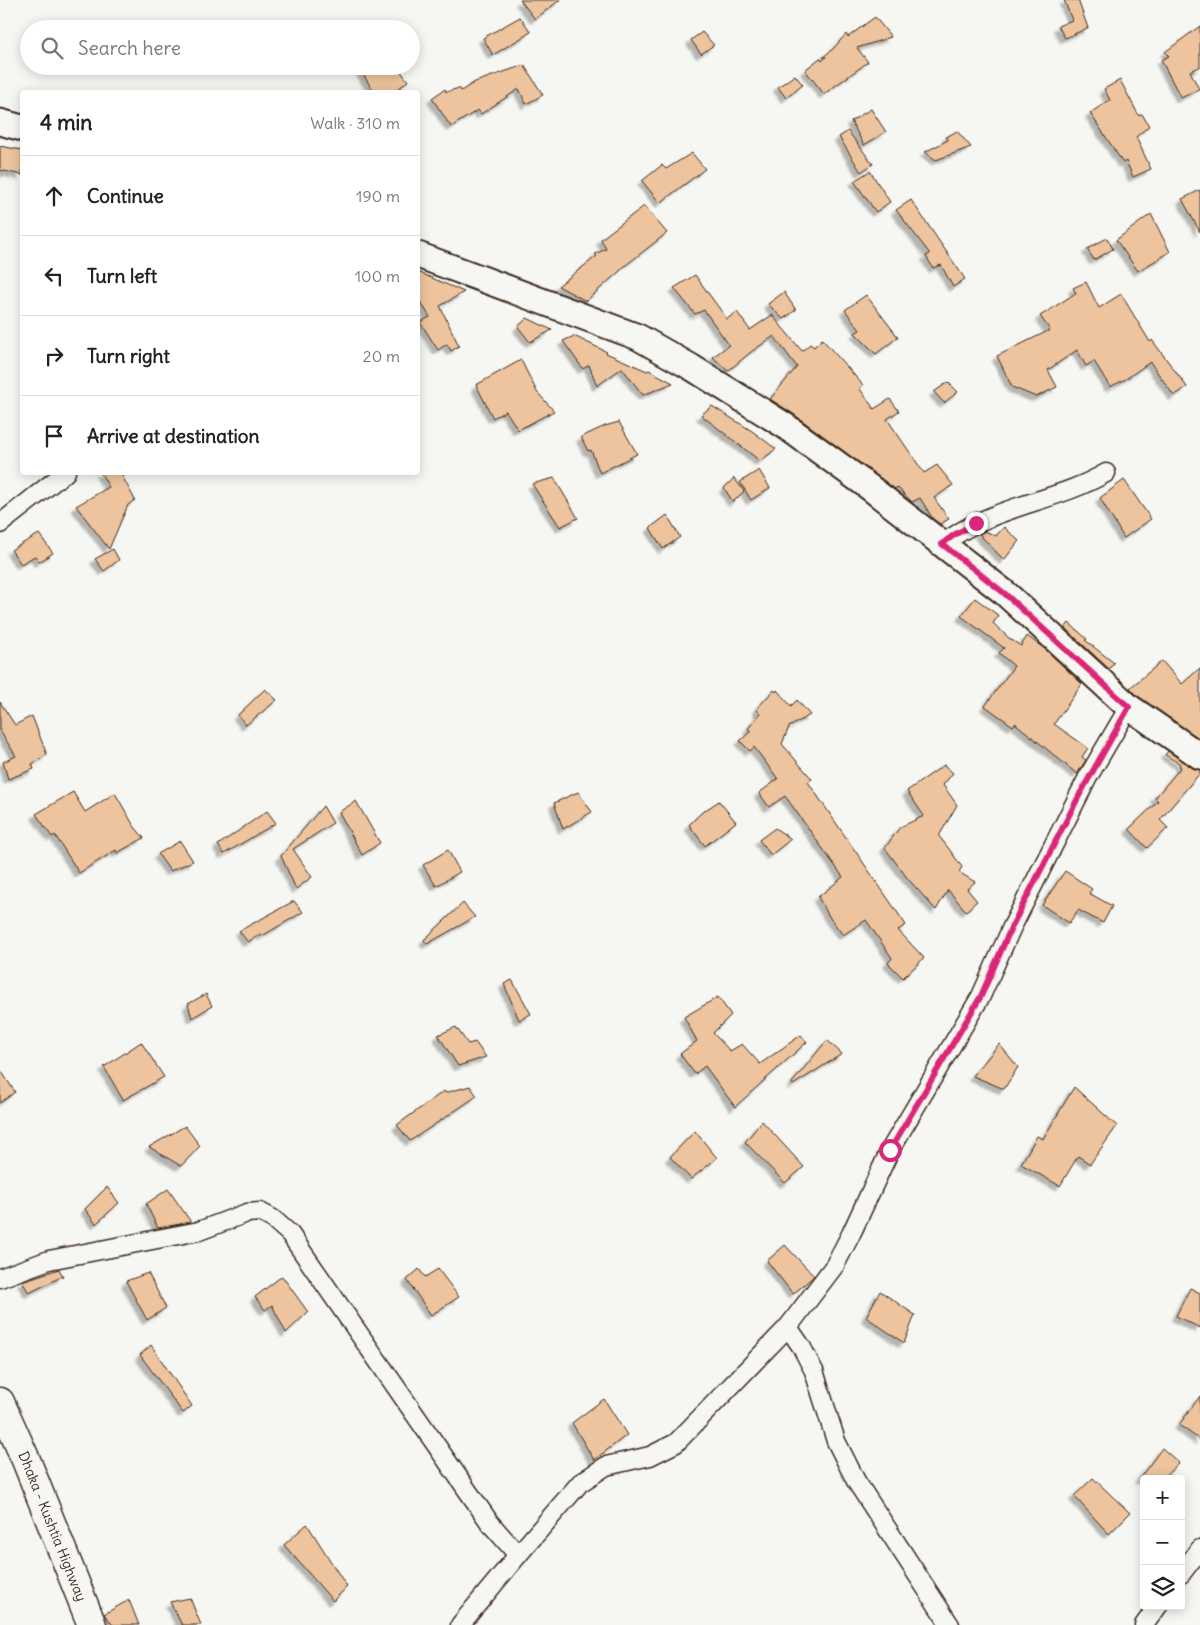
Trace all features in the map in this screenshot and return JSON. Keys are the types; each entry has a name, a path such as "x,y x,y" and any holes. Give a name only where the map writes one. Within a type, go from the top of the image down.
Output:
{"main road":[{"name":"Dhaka - Kushtia Highway","path":"0,1402 26,1460 92,1625"}],"street":[{"path":"0,122 20,127"},
{"path":"420,257 638,337 691,367 784,425 869,487 1004,593 1129,707 1200,756"},
{"path":"942,544 976,523 1072,490 1106,473"},
{"path":"0,524 62,475"},
{"path":"460,1625 580,1483 606,1466 650,1456 676,1443 788,1326 835,1265 852,1234 890,1150 981,996 1012,926 1075,804 1129,707"},
{"path":"0,1278 49,1260 199,1231 247,1213 260,1212 273,1219 290,1234 490,1523 518,1555"},
{"path":"788,1326 814,1371 836,1441 856,1481 950,1625"},
{"path":"1185,1569 1200,1549"},
{"path":"1144,1625 1155,1610"}],"building":[{"path":"520,0 560,0 535,19"},
{"path":"1064,0 1078,0 1088,28 1065,38 1058,26 1072,20"},
{"path":"520,17 531,32 493,55 483,38"},
{"path":"875,17 891,37 857,48 868,62 824,94 805,70 820,58 822,61 826,57 823,57 846,34 848,37"},
{"path":"1200,26 1200,67 1190,71 1199,89 1181,98 1161,60 1169,56 1165,52"},
{"path":"702,32 714,45 701,54 691,40"},
{"path":"524,65 543,95 526,104 519,89 481,114 478,110 451,127 432,98 445,89 446,92 459,88 461,91 475,82"},
{"path":"364,75 404,75 408,81 397,90 373,90"},
{"path":"795,75 803,85 786,98 778,87"},
{"path":"1120,80 1139,116 1142,114 1149,126 1136,137 1151,169 1133,177 1126,161 1123,163 1090,113 1110,100 1104,89"},
{"path":"871,109 886,132 864,145 851,121"},
{"path":"848,131 873,164 861,172 839,137"},
{"path":"957,131 971,147 936,160 925,152 948,140 946,137"},
{"path":"0,146 20,150 20,175 0,170"},
{"path":"692,153 705,169 660,203 642,181 662,165 666,169"},
{"path":"870,171 890,202 876,212 854,181"},
{"path":"1200,190 1200,232 1182,199"},
{"path":"911,200 965,279 953,287 941,265 933,268 926,256 930,254 896,210"},
{"path":"644,206 667,233 621,269 586,301 558,286 597,256 595,254 606,249 601,239"},
{"path":"1151,214 1170,252 1138,271 1116,240"},
{"path":"1107,238 1113,249 1094,260 1087,249"},
{"path":"420,273 464,292 440,306 459,346 451,351 447,344 438,350 420,322 430,317 420,301"},
{"path":"695,275 727,319 737,312 750,330 772,315 802,351 810,344 814,347 822,339 863,385 860,389 874,409 890,399 899,411 887,419 924,473 937,465 953,485 934,498 949,519 940,524 933,519 920,498 912,502 897,487 895,489 770,399 797,367 774,336 728,371 713,357 729,345 704,310 695,314 674,288"},
{"path":"1086,282 1099,308 1121,294 1150,342 1152,340 1187,387 1174,396 1150,362 1126,379 1110,387 1094,361 1086,366 1077,350 1048,370 1057,387 1036,397 1012,387 997,356 1050,330 1040,316 1076,293 1073,288"},
{"path":"784,292 796,310 783,319 768,304"},
{"path":"866,295 898,337 876,354 855,333 860,330 845,310"},
{"path":"527,318 552,330 530,342 518,327"},
{"path":"574,336 606,353 647,371 649,370 673,383 643,395 622,368 597,386 589,365 583,369 563,341"},
{"path":"521,360 537,392 554,411 518,430 506,411 493,418 476,385"},
{"path":"948,382 958,392 944,403 934,392"},
{"path":"712,406 752,431 776,449 760,461 701,415"},
{"path":"619,422 637,454 600,473 591,450 588,451 581,437"},
{"path":"759,470 770,488 751,500 740,482"},
{"path":"102,475 122,475 135,500 128,505 109,549 76,506 109,487"},
{"path":"554,478 578,518 560,527 532,484"},
{"path":"734,478 744,491 733,502 724,488"},
{"path":"1124,480 1151,519 1124,538 1100,498"},
{"path":"667,515 680,537 663,549 650,528"},
{"path":"1004,527 1019,541 1004,560 979,534 985,531 996,536"},
{"path":"39,534 53,553 39,562 35,556 21,564 11,550"},
{"path":"113,549 119,560 104,571 95,559"},
{"path":"975,598 999,616 993,623 1010,639 1021,646 1027,636 1046,650 1082,684 1054,724 1088,748 1082,757 1086,760 1077,774 1015,723 1013,726 985,706 1014,666 999,653 1004,648 961,616"},
{"path":"1069,623 1087,639 1085,640 1114,663 1109,669 1065,628"},
{"path":"1162,661 1182,684 1200,668 1200,739 1138,696 1130,688"},
{"path":"265,689 277,700 246,725 238,715"},
{"path":"774,690 776,692 777,690 791,706 797,700 810,715 789,727 782,744 812,779 808,782 906,925 898,930 924,958 903,978 888,963 892,958 866,920 843,935 830,918 818,897 843,877 785,796 769,807 759,793 778,779 754,747 750,751 740,741 751,731 748,729 760,713 757,710 758,707"},
{"path":"0,702 15,725 32,716 47,755 32,764 34,769 8,779 3,762 16,756 0,731"},
{"path":"1168,751 1192,768 1200,770 1200,773 1160,820 1168,828 1147,848 1129,829 1158,801 1155,798 1181,767 1179,766 1180,764 1165,755"},
{"path":"944,765 953,773 943,785 957,805 939,836 962,867 959,872 975,882 967,889 977,901 966,911 948,890 936,910 908,879 885,848 900,827 924,816 907,791"},
{"path":"73,792 85,812 115,793 134,826 144,838 117,853 116,850 79,873 55,835 52,837 36,814"},
{"path":"578,792 592,812 563,829 554,803"},
{"path":"356,801 380,843 362,855 339,812"},
{"path":"719,801 736,822 705,846 689,825 701,813"},
{"path":"323,806 333,823 293,849 312,877 296,889 281,856"},
{"path":"267,811 276,823 224,854 218,845"},
{"path":"775,828 791,839 771,855 759,840"},
{"path":"180,841 193,861 170,871 158,854"},
{"path":"448,850 460,872 436,886 423,865"},
{"path":"1065,871 1092,889 1089,893 1112,906 1103,923 1078,910 1069,923 1042,905"},
{"path":"294,901 303,912 262,936 260,934 248,942 239,931"},
{"path":"463,903 475,917 427,944 424,940"},
{"path":"512,980 531,1014 519,1020 504,984"},
{"path":"206,994 212,1006 192,1018 188,1004"},
{"path":"718,997 731,1015 713,1033 730,1051 742,1044 760,1064 801,1035 807,1042 735,1107 705,1066 695,1074 680,1054 697,1041 684,1017"},
{"path":"456,1027 468,1044 475,1042 486,1057 458,1066 438,1035"},
{"path":"827,1040 842,1054 793,1085 792,1083"},
{"path":"141,1042 164,1077 123,1100 104,1067"},
{"path":"999,1044 1018,1067 1004,1089 973,1076"},
{"path":"0,1069 15,1092 0,1103"},
{"path":"470,1086 477,1096 410,1141 397,1125 444,1091 445,1093"},
{"path":"1074,1087 1117,1126 1090,1164 1078,1156 1060,1186 1021,1164 1037,1136 1043,1139"},
{"path":"762,1121 804,1167 785,1183 745,1142"},
{"path":"185,1126 200,1146 181,1166 149,1147"},
{"path":"695,1131 717,1158 691,1179 670,1157"},
{"path":"107,1187 119,1203 96,1224 85,1209"},
{"path":"168,1189 191,1222 158,1228 146,1204"},
{"path":"785,1245 814,1276 793,1294 767,1261"},
{"path":"59,1269 63,1276 29,1293 22,1281"},
{"path":"419,1269 425,1277 438,1269 459,1297 431,1315 407,1280"},
{"path":"148,1273 166,1308 147,1320 126,1281"},
{"path":"282,1276 308,1312 286,1333 272,1305 265,1310 255,1297"},
{"path":"1190,1288 1200,1293 1200,1328 1176,1316"},
{"path":"880,1291 915,1315 904,1343 866,1317"},
{"path":"151,1345 192,1406 183,1413 140,1355"},
{"path":"1200,1396 1200,1440 1179,1425"},
{"path":"604,1399 627,1435 594,1460 572,1423"},
{"path":"1162,1448 1179,1463 1166,1475 1142,1475"},
{"path":"1093,1478 1130,1513 1109,1534 1074,1496"},
{"path":"307,1524 347,1587 333,1601 284,1545"},
{"path":"190,1598 201,1625 182,1625 170,1602"},
{"path":"129,1600 139,1625 113,1625 104,1614"}],"route":[{"path":"890,1150 981,996 1012,926 1088,777 1129,707 1004,593 942,544 976,523"}]}
